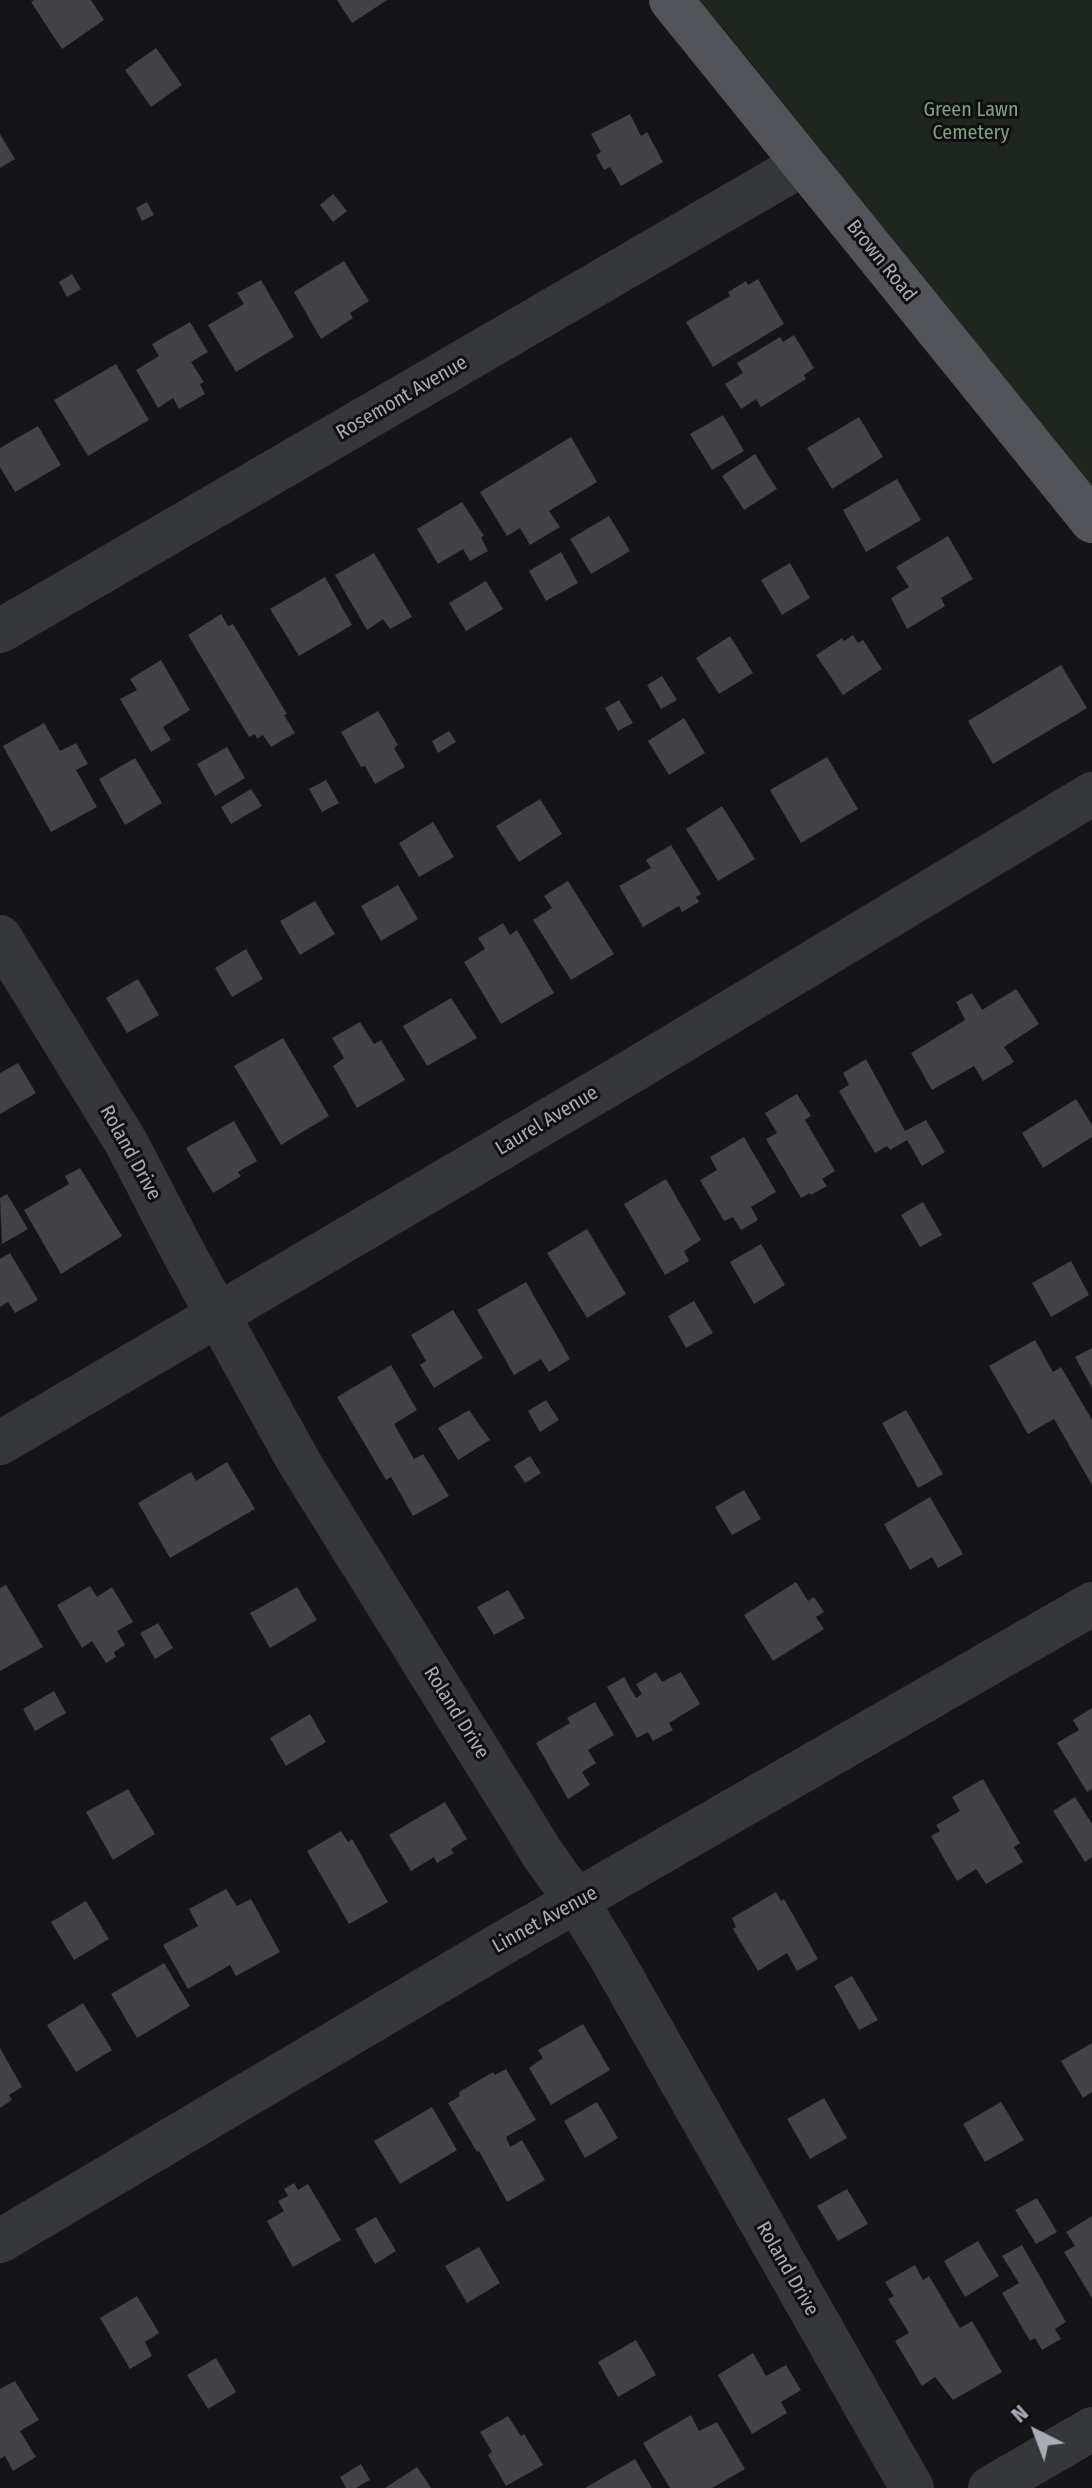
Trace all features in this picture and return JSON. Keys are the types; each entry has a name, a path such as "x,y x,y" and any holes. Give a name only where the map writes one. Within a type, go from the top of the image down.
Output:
{"main road":[{"name":"Brown Road","path":"671,0 1092,521"}],"street":[{"name":"Rosemont Avenue","path":"0,631 803,164"},
{"name":"Laurel Avenue","path":"0,1443 218,1317 1092,794"},
{"name":"Roland Drive","path":"0,937 127,1144 299,1462 544,1856 577,1902 912,2488"},
{"name":"Linnet Avenue","path":"0,2241 510,1939 1092,1604"},
{"path":"990,2488 1092,2429"}],"green space":[{"name":"Green Lawn Cemetery","path":"700,0 1092,0 1092,487"}],"building":[{"path":"91,0 104,20 62,49 31,2"},
{"path":"337,0 387,0 352,23"},
{"path":"156,48 182,85 151,107 125,70"},
{"path":"630,114 641,136 647,132 663,162 621,186 610,167 604,170 596,155 601,152 591,134"},
{"path":"0,134 15,159 0,168"},
{"path":"333,194 347,211 333,222 320,205"},
{"path":"147,202 154,215 142,221 136,208"},
{"path":"344,261 369,301 350,313 353,318 321,339 294,292"},
{"path":"72,274 81,289 67,297 59,282"},
{"path":"758,279 784,324 713,367 686,322 730,296 728,292 746,281 748,285"},
{"path":"261,280 294,337 236,372 208,325 244,304 237,293"},
{"path":"190,322 208,352 191,362 204,382 200,384 205,394 179,409 173,398 158,408 136,370 159,356 152,344"},
{"path":"794,335 814,368 804,375 806,379 761,407 756,399 741,409 725,384 743,373 737,363 780,337 783,342"},
{"path":"116,364 149,420 88,456 54,400"},
{"path":"723,415 744,451 712,470 690,434"},
{"path":"859,417 883,457 832,489 807,448"},
{"path":"38,426 61,465 15,492 0,467 0,448"},
{"path":"571,437 597,482 549,511 560,527 530,545 520,528 507,536 480,492"},
{"path":"755,454 777,489 744,510 722,476"},
{"path":"897,479 921,520 866,552 843,510"},
{"path":"462,502 484,536 481,537 488,551 470,561 463,549 438,564 417,529"},
{"path":"609,516 630,551 591,574 570,539"},
{"path":"948,536 973,579 941,598 945,606 907,629 891,598 909,587 896,567"},
{"path":"561,552 578,583 546,601 529,571"},
{"path":"374,553 412,617 390,629 383,619 367,630 335,575"},
{"path":"790,563 810,598 782,615 761,580"},
{"path":"325,577 352,625 299,656 270,609"},
{"path":"486,581 503,609 466,631 449,603"},
{"path":"221,614 228,626 233,624 287,714 284,715 295,733 271,747 263,735 257,739 255,734 249,737 188,635"},
{"path":"853,635 858,643 863,640 882,669 843,695 816,655 842,638 844,641"},
{"path":"730,636 753,673 719,694 696,658"},
{"path":"161,660 190,710 163,727 171,740 151,752 120,699 137,690 130,679"},
{"path":"1061,665 1087,708 993,764 968,721"},
{"path":"662,676 677,700 661,709 647,685"},
{"path":"619,700 633,723 618,731 605,708"},
{"path":"378,711 398,745 394,748 405,767 375,784 365,766 361,767 341,732"},
{"path":"684,718 705,753 669,775 648,741"},
{"path":"44,723 60,751 76,743 88,764 76,770 97,807 51,832 3,746"},
{"path":"449,731 456,742 438,753 432,741"},
{"path":"227,747 245,778 215,796 197,764"},
{"path":"827,757 858,809 801,843 770,790"},
{"path":"135,758 162,803 125,825 99,779"},
{"path":"326,780 339,803 322,812 309,789"},
{"path":"251,789 262,806 231,824 221,807"},
{"path":"540,799 562,834 519,862 496,826"},
{"path":"722,806 755,859 718,881 686,829"},
{"path":"433,822 454,857 419,877 399,843"},
{"path":"671,845 701,894 696,897 699,902 682,912 679,906 643,927 619,886 651,868 646,860"},
{"path":"568,881 614,954 571,980 533,920 552,908 544,896"},
{"path":"398,885 418,919 381,941 361,906"},
{"path":"315,901 335,934 300,955 280,921"},
{"path":"503,923 510,935 517,930 554,993 501,1024 464,962 485,949 478,938"},
{"path":"246,949 263,979 232,997 215,968"},
{"path":"138,979 159,1015 127,1033 106,998"},
{"path":"1016,989 1039,1024 1004,1047 1014,1062 983,1081 974,1066 932,1090 911,1053 965,1020 956,1002 972,993 982,1010"},
{"path":"451,998 477,1038 427,1066 403,1026"},
{"path":"360,1022 374,1044 381,1040 405,1080 357,1108 333,1066 344,1058 332,1038"},
{"path":"283,1038 329,1116 281,1145 234,1066"},
{"path":"866,1059 905,1131 926,1120 945,1152 922,1166 907,1140 890,1150 887,1146 875,1153 839,1091 849,1085 843,1073"},
{"path":"18,1063 36,1093 0,1114 0,1073"},
{"path":"797,1094 811,1116 805,1120 835,1171 822,1179 827,1186 801,1198 766,1139 777,1133 765,1113"},
{"path":"1076,1099 1092,1125 1092,1137 1043,1168 1022,1133"},
{"path":"234,1121 257,1161 238,1172 241,1176 213,1193 186,1148"},
{"path":"744,1137 776,1192 751,1207 758,1220 741,1230 733,1217 724,1221 700,1180 717,1170 710,1157"},
{"path":"80,1168 122,1236 61,1274 24,1210 69,1184 65,1176"},
{"path":"666,1179 701,1240 684,1251 689,1261 665,1275 624,1204"},
{"path":"7,1194 28,1229 2,1244 0,1198"},
{"path":"923,1202 942,1235 920,1247 901,1215"},
{"path":"587,1229 626,1294 587,1318 547,1253"},
{"path":"761,1244 785,1285 754,1304 730,1262"},
{"path":"10,1253 38,1300 15,1313 8,1302 0,1307 0,1259"},
{"path":"1071,1261 1089,1295 1051,1317 1032,1283"},
{"path":"526,1282 570,1359 549,1372 541,1359 514,1375 477,1310"},
{"path":"694,1301 713,1333 686,1348 668,1316"},
{"path":"453,1310 483,1358 434,1388 420,1365 426,1361 411,1335"},
{"path":"1035,1340 1053,1372 1061,1367 1092,1420 1092,1485 1054,1419 1028,1434 989,1366"},
{"path":"1092,1348 1092,1388 1075,1357"},
{"path":"391,1365 417,1410 394,1424 414,1459 423,1454 449,1496 413,1516 391,1477 386,1480 337,1397"},
{"path":"546,1400 559,1420 540,1432 528,1411"},
{"path":"469,1410 490,1440 458,1460 438,1428"},
{"path":"906,1410 943,1474 918,1488 882,1423"},
{"path":"530,1456 541,1473 525,1483 514,1466"},
{"path":"227,1462 255,1509 170,1558 138,1503 191,1472 196,1481"},
{"path":"744,1490 761,1519 732,1535 715,1507"},
{"path":"930,1497 963,1554 938,1568 932,1557 910,1570 884,1524"},
{"path":"796,1582 808,1601 814,1597 824,1612 816,1617 824,1629 773,1661 744,1615"},
{"path":"6,1585 43,1647 0,1671 0,1588"},
{"path":"90,1586 97,1597 112,1587 133,1622 117,1631 125,1645 114,1652 116,1657 106,1663 92,1641 82,1648 57,1605"},
{"path":"297,1587 317,1620 270,1648 250,1613"},
{"path":"508,1590 525,1618 494,1635 477,1607"},
{"path":"158,1623 173,1648 155,1659 140,1633"},
{"path":"656,1672 662,1682 681,1672 700,1704 669,1723 673,1730 653,1741 648,1732 637,1738 607,1687 624,1677 636,1698 642,1694 636,1684"},
{"path":"54,1691 66,1713 35,1731 23,1709"},
{"path":"595,1702 614,1735 588,1750 596,1763 582,1772 590,1785 568,1799 536,1743 570,1723 567,1718"},
{"path":"1092,1708 1092,1789 1087,1792 1057,1743 1079,1730 1073,1720"},
{"path":"310,1714 326,1742 286,1766 270,1738"},
{"path":"983,1779 1020,1843 1014,1847 1023,1862 986,1884 976,1869 957,1881 931,1836 940,1831 936,1825 960,1811 952,1797"},
{"path":"128,1789 155,1834 113,1860 86,1812"},
{"path":"1075,1797 1092,1824 1092,1857 1085,1862 1053,1811"},
{"path":"445,1802 467,1839 451,1849 454,1853 437,1863 434,1857 411,1871 389,1835"},
{"path":"341,1831 348,1842 352,1839 388,1902 349,1924 307,1851"},
{"path":"226,1889 237,1906 251,1899 280,1952 236,1976 230,1965 188,1989 163,1945 198,1926 189,1909"},
{"path":"776,1892 781,1901 784,1899 818,1959 797,1971 787,1953 758,1971 733,1929 736,1927 732,1918"},
{"path":"86,1901 109,1939 74,1960 51,1922"},
{"path":"164,1963 190,2006 137,2038 111,1994"},
{"path":"852,1976 878,2020 859,2030 834,1986"},
{"path":"83,2003 112,2050 76,2072 47,2025"},
{"path":"583,2024 610,2070 551,2105 529,2068 543,2058 538,2050"},
{"path":"1092,2043 1092,2092 1083,2098 1061,2061"},
{"path":"0,2048 22,2087 9,2095 12,2100 0,2108"},
{"path":"506,2069 536,2120 506,2137 510,2147 522,2140 545,2180 507,2202 448,2103 460,2096 459,2092 493,2072 495,2075"},
{"path":"824,2098 847,2138 810,2159 787,2119"},
{"path":"597,2102 618,2138 585,2158 564,2121"},
{"path":"1001,2102 1024,2140 985,2162 963,2124"},
{"path":"432,2107 457,2150 400,2184 374,2141"},
{"path":"294,2183 298,2190 308,2184 341,2240 293,2267 267,2221 284,2211 278,2201 288,2196 284,2189"},
{"path":"847,2189 868,2224 838,2241 817,2206"},
{"path":"1037,2198 1057,2232 1036,2244 1015,2210"},
{"path":"1092,2216 1092,2298 1064,2252 1075,2246 1066,2232"},
{"path":"376,2217 396,2251 375,2264 355,2229"},
{"path":"978,2241 999,2276 965,2297 944,2261"},
{"path":"1022,2245 1066,2322 1055,2329 1061,2339 1042,2350 1035,2338 1030,2341 1002,2293 1019,2283 1002,2256"},
{"path":"479,2247 500,2283 467,2303 445,2266"},
{"path":"915,2265 923,2280 929,2276 960,2328 972,2321 1002,2372 953,2400 935,2377 922,2386 895,2341 909,2333 888,2299 894,2296 885,2282"},
{"path":"137,2296 159,2333 145,2342 152,2356 130,2369 100,2318"},
{"path":"636,2340 656,2375 618,2397 598,2362"},
{"path":"753,2353 766,2376 786,2365 801,2390 781,2402 787,2413 752,2434 718,2375"},
{"path":"216,2358 236,2392 208,2409 187,2375"},
{"path":"15,2381 39,2420 20,2431 36,2457 13,2471 5,2456 0,2459 0,2389"},
{"path":"691,2415 699,2431 717,2422 745,2469 712,2488 670,2488 643,2443"},
{"path":"508,2416 521,2436 524,2434 543,2465 506,2486 488,2455 492,2452 480,2432"},
{"path":"635,2459 652,2488 585,2488"},
{"path":"361,2464 370,2480 356,2488 346,2488 340,2477"},
{"path":"417,2467 431,2488 385,2488"}]}
